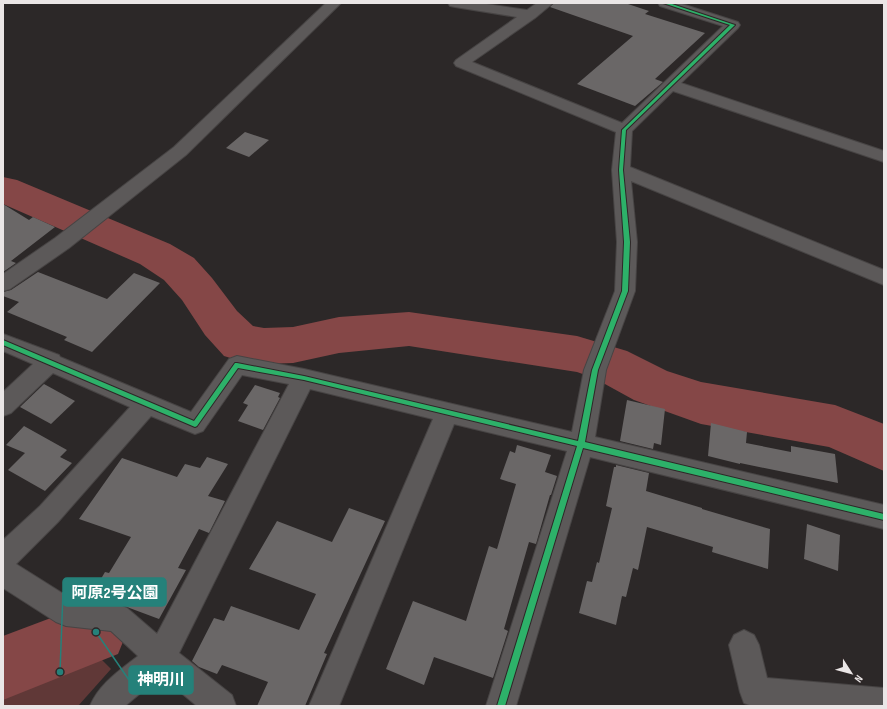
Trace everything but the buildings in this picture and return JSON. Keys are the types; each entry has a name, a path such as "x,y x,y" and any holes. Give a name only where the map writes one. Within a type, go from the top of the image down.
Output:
{"street":[{"path":"3,284 62,243 180,151 334,3"},
{"path":"456,3 530,15"},
{"path":"546,3 461,63 624,130"},
{"path":"501,706 581,445 599,360 625,292 626,242 621,170 624,130 733,25 666,3"},
{"path":"671,85 884,157"},
{"path":"621,170 884,278"},
{"path":"3,342 51,361 195,424 237,365 304,378 884,517"},
{"path":"3,406 51,361"},
{"path":"105,706 120,690 161,657 304,378"},
{"path":"3,558 49,514 148,404"},
{"path":"324,706 447,413"},
{"path":"3,572 66,612 117,618 161,657 221,706"},
{"path":"744,645 756,692 884,703"}],"shaded area":[{"path":"86,644 111,669 78,706 3,706 3,676"}],"waterway":[{"path":"3,189 155,254 179,269 197,289 221,323 240,343 264,346 293,345 339,335 409,329 577,354 610,364 651,386 701,403 835,427 884,448"},
{"path":"3,668 96,632"}],"cycle path":[{"path":"501,706 581,445 595,370 625,291 627,242 621,170 624,130 733,25 665,3"},
{"path":"3,342 195,424 237,365 304,378 884,517"}],"place":[{"name":"神明川","path":"96,632"},
{"name":"阿原2号公園","path":"60,672"}]}
